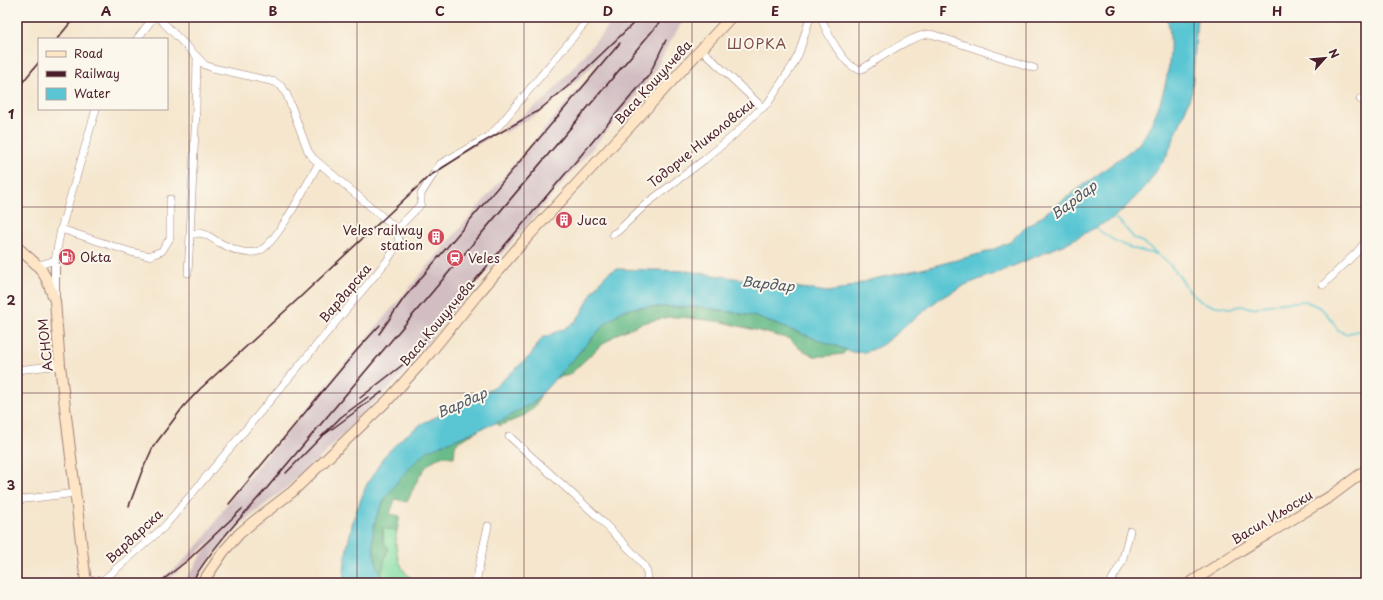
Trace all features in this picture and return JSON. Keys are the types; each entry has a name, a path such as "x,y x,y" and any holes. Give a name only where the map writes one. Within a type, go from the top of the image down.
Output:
{"main road":[{"name":"Васа Кошулчева","path":"202,583 224,551 239,534 252,522 292,492 399,388 523,242 731,17"},
{"path":"17,247 36,264 47,280 55,301"},
{"name":"АСНОМ","path":"55,301 60,365 86,581"},
{"name":"Васил Иљоски","path":"1190,583 1241,550 1332,496 1366,470"}],"street":[{"path":"137,38 154,17"},
{"path":"158,17 205,65 275,82 281,86 287,94 308,151 313,158 397,229 420,204 421,194 440,164 488,136 498,127 590,17"},
{"name":"Тодорче Николовски","path":"613,234 646,204 704,160 734,135 756,113 764,108 774,96 793,64 805,37 810,17"},
{"path":"822,17 835,46 854,69 862,69 905,43 926,34 931,34 1034,68"},
{"path":"701,49 764,108"},
{"path":"188,273 197,58"},
{"name":"АСНОМ","path":"55,301 55,260 61,229 96,110"},
{"path":"190,235 200,232 234,250 253,252 261,250 274,237 289,215 319,163"},
{"path":"61,229 131,252 149,256 162,251 170,238 170,199"},
{"name":"Вардарска","path":"86,581 102,581 164,527 387,261 399,242 397,229"},
{"path":"1323,285 1358,251 1366,241"},
{"path":"36,264 42,264 55,260"},
{"path":"17,370 60,365"},
{"path":"509,436 610,528 644,566 647,572 648,583"},
{"path":"17,500 76,493"},
{"path":"476,583 488,526"},
{"path":"1110,583 1122,562 1130,531"}],"shaded area":[{"path":"616,17 685,18 654,72 626,109 448,317 400,377 328,450 297,479 243,522 233,532 206,564 194,583 184,583 215,537 173,576 164,583 161,583 159,580 178,566 203,540 227,504 242,485 589,76 601,58 565,92 536,115 504,133 503,129 546,99"}],"green space":[{"path":"640,307 700,307 753,316 847,350 843,354 814,356 799,348 790,339 723,322 669,317 642,323 617,334 599,347 569,375 556,378 605,324 623,310"},
{"path":"540,396 537,403 528,413 518,419 499,426 496,423 535,401"},
{"path":"478,431 459,441 455,446 454,457 443,456 429,464 416,482 407,502 395,499 390,514 400,516 397,531 383,528 383,541 388,547 381,576 376,564 372,538 377,516 388,494 404,472 430,449"},
{"path":"383,528 397,531 396,547 398,558 402,568 417,583 384,583 381,576 384,544"}],"water":[{"name":"Вардар","path":"1167,17 1197,17 1192,92 1167,155 1147,185 1113,218 1065,244 965,285 939,299 883,344 872,350 864,352 852,352 753,316 700,307 640,307 623,310 605,324 535,401 503,420 429,450 421,457 404,474 388,495 381,506 374,526 374,555 384,583 343,583 346,553 353,520 366,486 385,455 401,439 423,423 467,403 497,385 530,356 542,338 564,329 575,322 592,293 608,273 617,269 687,271 827,292 840,290 873,279 922,269 987,252 1010,242 1020,232 1138,145 1154,118 1164,90 1170,45"}],"waterway":[{"path":"1113,217 1121,223 1134,238 1144,243 1168,263 1178,274 1187,288 1200,301 1211,305 1230,308 1240,306 1252,308 1280,303 1305,301 1321,308 1338,330 1345,334 1366,329"},
{"path":"1096,228 1125,246 1157,254"}],"railway":[{"path":"58,38 75,17"},
{"path":"129,506 153,447 184,406 200,389 428,177 480,144 538,111 567,87 640,17"},
{"path":"191,583 199,570 227,534 664,17"},
{"path":"360,398 405,363 649,75 666,40"},
{"path":"379,334 404,298 620,43"},
{"path":"17,89 38,63"},
{"path":"229,504 357,350 380,325"},
{"path":"368,397 341,417 321,437 382,392"},
{"path":"286,473 321,437"},
{"path":"159,583 188,560 242,509"}],"place":[{"name":"Juca","path":"564,220"},
{"name":"Veles railway station","path":"436,237"},
{"name":"Okta","path":"67,257"},
{"name":"Veles","path":"455,258"}],"district":[{"name":"ШОРКА","path":"757,44"}]}
